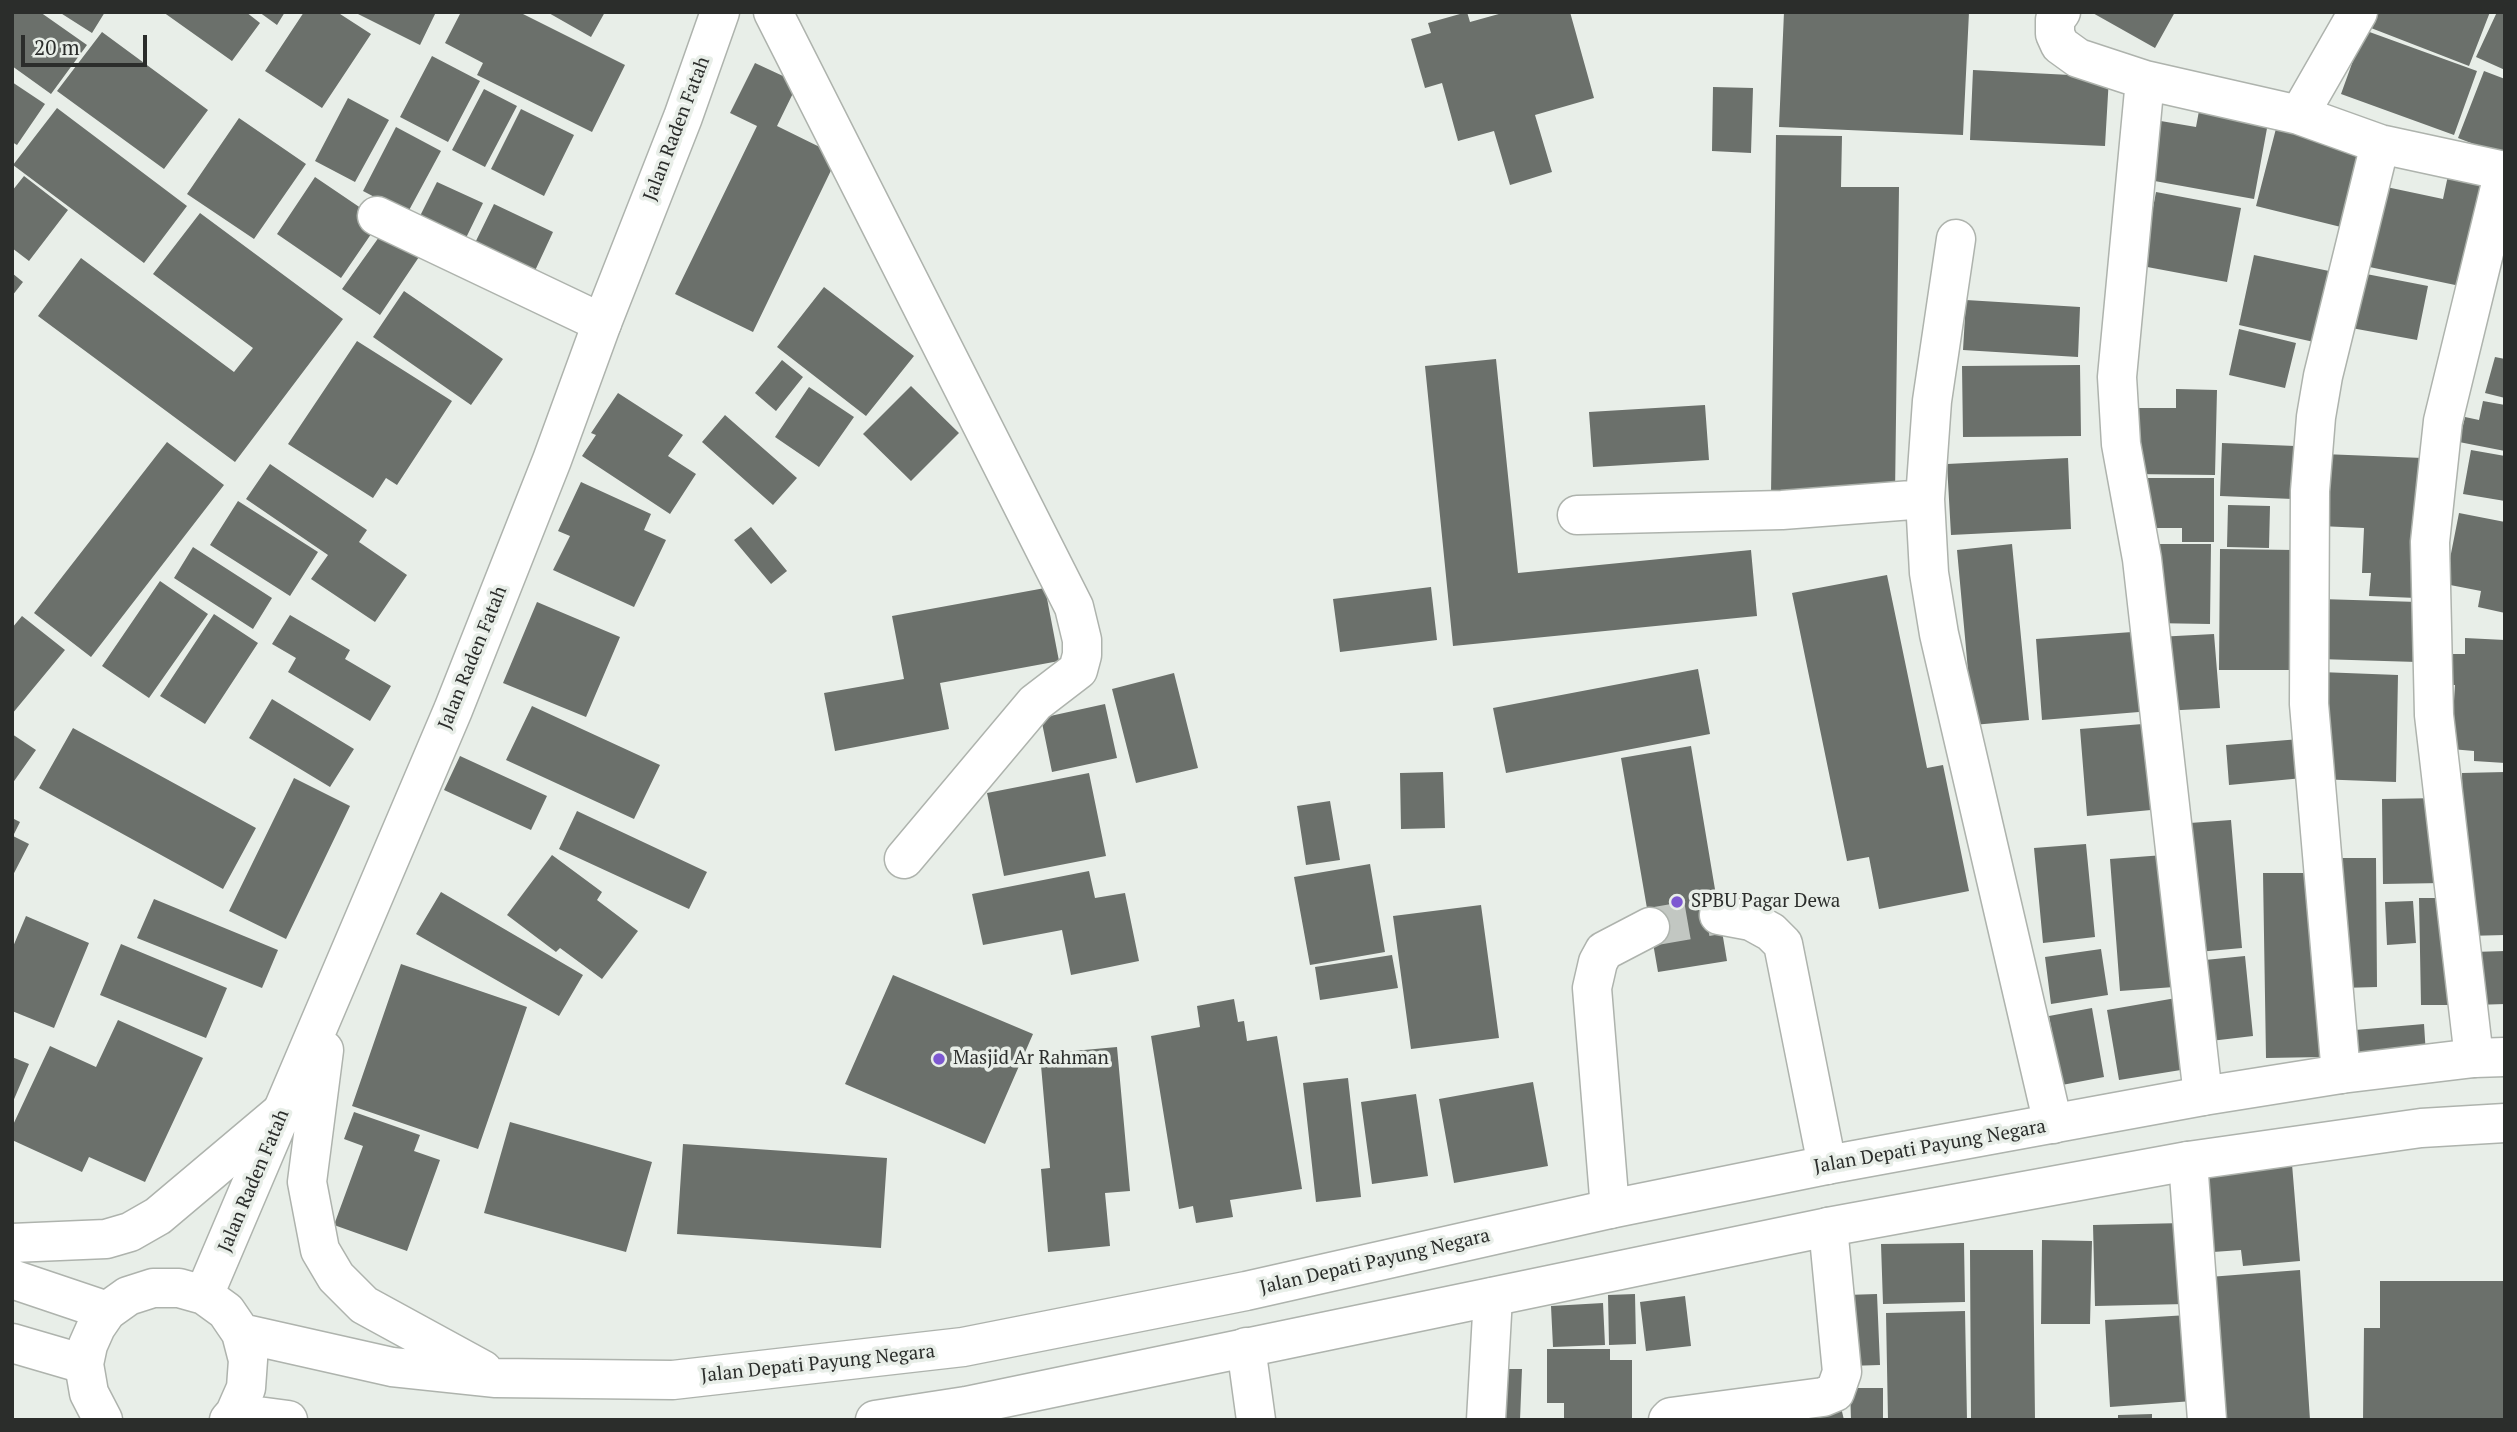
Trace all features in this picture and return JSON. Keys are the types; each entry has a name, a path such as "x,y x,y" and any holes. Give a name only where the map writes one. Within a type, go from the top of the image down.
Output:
{"main road":[{"name":"Jalan Raden Fatah","path":"204,1295 463,685 683,117 720,12"},
{"path":"773,12 1074,607 1082,640 1082,655 1077,670 1035,703 904,859"},
{"path":"2061,12 2055,20 2055,34 2060,45 2078,58 2145,80 2299,115 2380,144 2504,171 2443,421 2430,541 2434,715 2490,1058"},
{"path":"2299,115 2358,12"},
{"path":"2145,80 2117,377 2121,444 2142,559 2203,1097"},
{"path":"2341,1074 2309,704 2310,491 2316,418 2323,376 2380,144"},
{"path":"377,216 602,323"},
{"path":"1956,239 1932,401 1925,499 1929,573 1939,634 2053,1124"},
{"path":"1577,515 1782,510 1925,499"},
{"path":"1719,915 1751,920 1771,932 1783,944 1827,1165"},
{"path":"1610,1209 1592,988 1598,962 1604,951 1650,928"},
{"path":"330,1003 307,1182 320,1250 336,1277 364,1305 496,1378"},
{"name":"Jalan Depati Payung Negara","path":"241,1334 392,1367 496,1378 673,1380 963,1347 1246,1291 1610,1209 1827,1165 2341,1074 2490,1058"},
{"path":"12,1242 106,1239 130,1232 158,1216 285,1109"},
{"path":"875,1420 965,1413 1246,1347 1828,1227 2188,1161 2421,1128 2505,1123"},
{"path":"2188,1161 2207,1420"},
{"path":"1668,1420 1671,1417 1823,1397 1835,1392 1842,1372 1828,1227"},
{"path":"12,1279 107,1311"},
{"path":"103,1420 89,1393 84,1364 88,1345 96,1326 107,1311 128,1296 153,1288 179,1288 204,1295 226,1311 241,1334 248,1360 246,1388 232,1416 288,1420"},
{"path":"1486,1420 1493,1297"},
{"path":"12,1343 84,1364"},
{"path":"1246,1347 1256,1420"}],"building":[{"path":"12,12 40,12 87,45 51,94 12,66"},
{"path":"59,12 105,12 92,33"},
{"path":"163,12 246,12 260,23 232,61"},
{"path":"259,12 285,12 277,25"},
{"path":"304,12 337,12 371,34 322,108 265,71"},
{"path":"354,12 436,12 420,45"},
{"path":"461,12 519,12 625,65 592,132 477,75 483,63 445,43"},
{"path":"547,12 605,12 591,37"},
{"path":"1467,12 1470,22 1506,12 1570,12 1594,98 1535,115 1552,172 1510,185 1494,131 1458,141 1442,83 1425,88 1411,39 1431,33 1428,23"},
{"path":"1784,12 1969,12 1963,135 1779,127"},
{"path":"2091,12 2175,12 2155,48"},
{"path":"2378,12 2490,12 2469,66 2371,28"},
{"path":"2497,12 2505,12 2505,70 2476,57"},
{"path":"2364,30 2477,71 2454,135 2341,94"},
{"path":"102,32 208,110 164,169 57,91"},
{"path":"432,56 480,81 448,142 400,117"},
{"path":"755,63 798,83 777,126 838,156 753,332 675,294 757,126 730,113"},
{"path":"1973,70 2109,77 2105,146 1970,140"},
{"path":"2484,71 2505,79 2505,156 2458,138"},
{"path":"12,82 45,104 17,145 12,142"},
{"path":"1713,87 1753,88 1751,153 1712,151"},
{"path":"484,89 517,106 485,167 452,150"},
{"path":"348,98 389,120 355,182 315,161"},
{"path":"2201,100 2270,112 2254,199 2138,178 2149,119 2196,127"},
{"path":"57,108 187,206 144,263 13,165"},
{"path":"521,109 574,135 544,196 491,169"},
{"path":"2279,117 2367,140 2345,228 2256,206"},
{"path":"239,118 306,164 254,239 187,194"},
{"path":"396,127 441,151 407,214 363,191"},
{"path":"1776,135 1842,136 1841,187 1899,187 1895,495 1771,494"},
{"path":"2450,166 2484,173 2460,286 2360,265 2377,185 2443,199"},
{"path":"24,176 68,210 29,261 12,248 12,191"},
{"path":"315,177 380,221 341,278 277,234"},
{"path":"437,182 483,203 464,242 418,220"},
{"path":"2156,192 2241,208 2227,282 2142,266"},
{"path":"494,204 553,232 533,275 473,247"},
{"path":"200,213 343,319 235,462 38,316 81,258 234,372 253,348 153,274"},
{"path":"389,223 425,248 380,315 342,289"},
{"path":"2254,255 2343,274 2327,345 2239,325"},
{"path":"2356,272 2428,286 2417,340 2346,327"},
{"path":"12,273 23,282 12,296"},
{"path":"824,287 914,356 866,416 777,347"},
{"path":"404,291 503,359 471,405 373,337"},
{"path":"1966,300 2080,307 2078,357 1963,350"},
{"path":"2239,329 2296,343 2285,388 2229,375"},
{"path":"357,341 452,401 397,485 386,478 373,498 288,444"},
{"path":"2495,357 2505,359 2505,398 2485,393"},
{"path":"1496,359 1518,573 1751,550 1757,616 1453,646 1425,366"},
{"path":"782,360 803,377 776,411 755,393"},
{"path":"2080,365 2081,436 1963,437 1962,366"},
{"path":"911,386 959,433 911,481 863,434"},
{"path":"809,387 854,417 819,467 775,437"},
{"path":"2176,389 2217,390 2215,475 2132,474 2133,408 2176,408"},
{"path":"618,393 683,435 668,456 696,474 670,514 582,456 596,435 591,433"},
{"path":"2483,401 2505,405 2505,451 2459,442 2465,417 2479,420"},
{"path":"1705,405 1709,460 1593,467 1589,412"},
{"path":"725,415 797,478 773,505 702,442"},
{"path":"167,442 224,485 91,657 34,613"},
{"path":"2222,443 2295,446 2293,499 2220,496"},
{"path":"2471,450 2505,456 2505,501 2463,494"},
{"path":"2323,454 2423,458 2416,598 2369,596 2371,573 2362,573 2364,528 2320,526"},
{"path":"2068,458 2071,529 1951,535 1947,464"},
{"path":"270,464 367,530 359,542 407,575 375,622 311,579 328,555 246,499"},
{"path":"2144,478 2214,478 2214,542 2182,542 2182,528 2144,528"},
{"path":"581,482 651,514 644,530 666,540 634,607 553,570 570,536 558,531"},
{"path":"238,501 318,552 290,596 210,545"},
{"path":"2228,505 2270,506 2269,548 2227,547"},
{"path":"2459,513 2505,522 2505,613 2478,607 2481,591 2445,584"},
{"path":"751,527 787,571 771,584 734,540"},
{"path":"2012,544 2029,720 1973,725 1957,550"},
{"path":"2151,544 2211,544 2210,624 2151,623"},
{"path":"193,547 272,598 253,629 174,578"},
{"path":"2220,549 2295,550 2295,670 2219,670"},
{"path":"1887,575 1927,768 1943,765 1969,891 1879,909 1869,857 1847,861 1792,593"},
{"path":"160,581 208,614 149,698 102,666"},
{"path":"1431,587 1437,640 1340,652 1333,599"},
{"path":"1045,588 1059,661 940,683 949,729 835,751 824,693 904,679 892,616"},
{"path":"2321,599 2418,602 2417,662 2319,659"},
{"path":"537,602 620,637 586,717 503,683"},
{"path":"214,614 258,643 205,724 160,696"},
{"path":"290,615 350,650 345,659 391,686 370,721 288,672 296,658 272,644"},
{"path":"22,616 65,650 12,714 12,628"},
{"path":"2146,631 2151,711 2042,720 2036,639"},
{"path":"2214,634 2220,708 2162,711 2157,637"},
{"path":"2465,638 2505,640 2505,763 2474,761 2474,751 2451,749 2455,685 2449,685 2450,654 2465,654"},
{"path":"1698,669 1710,734 1506,773 1493,708"},
{"path":"2320,672 2398,675 2396,782 2316,779"},
{"path":"1174,673 1198,768 1136,783 1112,689"},
{"path":"272,699 354,749 330,787 249,738"},
{"path":"1105,704 1117,758 1052,772 1041,718"},
{"path":"532,706 660,765 634,819 506,760"},
{"path":"2143,724 2151,810 2087,816 2080,729"},
{"path":"73,728 256,828 223,889 39,788"},
{"path":"12,734 36,750 12,784"},
{"path":"2300,739 2303,778 2229,785 2226,745"},
{"path":"1691,746 1727,961 1658,972 1621,758"},
{"path":"460,756 547,796 531,830 444,790"},
{"path":"1443,772 1445,828 1401,829 1400,773"},
{"path":"2505,772 2505,935 2466,936 2462,773"},
{"path":"1089,773 1106,856 1004,876 987,793"},
{"path":"294,778 350,806 286,939 229,911"},
{"path":"2442,798 2443,883 2383,884 2382,799"},
{"path":"1330,801 1340,860 1306,865 1297,806"},
{"path":"577,811 707,872 689,909 559,849"},
{"path":"12,818 20,822 13,836 29,844 12,877"},
{"path":"2231,820 2242,948 2187,953 2176,824"},
{"path":"2086,844 2095,937 2043,943 2034,848"},
{"path":"552,855 602,892 597,900 638,931 602,979 560,948 556,952 507,915"},
{"path":"2164,855 2174,987 2120,991 2110,859"},
{"path":"2340,858 2376,858 2377,987 2341,988"},
{"path":"1370,864 1385,952 1310,965 1294,877"},
{"path":"1089,871 1095,898 1125,893 1139,961 1071,975 1062,930 983,945 972,894"},
{"path":"2263,873 2321,873 2323,1057 2266,1058"},
{"path":"441,892 583,975 559,1016 416,934"},
{"path":"2419,898 2451,898 2453,1005 2421,1005"},
{"path":"154,899 278,950 262,988 137,938"},
{"path":"2413,901 2416,943 2387,945 2385,902"},
{"path":"1481,905 1499,1038 1411,1049 1393,916"},
{"path":"26,916 89,943 54,1028 12,1011 12,949"},
{"path":"121,944 227,988 206,1038 100,995"},
{"path":"2101,949 2108,995 2051,1004 2045,957"},
{"path":"2505,951 2505,1004 2474,1005 2473,952"},
{"path":"1392,955 1398,988 1320,1000 1315,967"},
{"path":"2245,956 2253,1036 2202,1042 2195,961"},
{"path":"401,964 527,1007 478,1149 352,1106"},
{"name":"Masjid Ar Rahman","path":"893,975 1033,1034 985,1144 845,1084"},
{"path":"2176,998 2187,1069 2119,1080 2107,1010"},
{"path":"1234,999 1238,1022 1244,1021 1247,1041 1277,1036 1302,1189 1230,1200 1233,1217 1196,1223 1193,1206 1179,1209 1151,1036 1200,1027 1197,1006"},
{"path":"2092,1008 2104,1077 2062,1085 2049,1016"},
{"path":"118,1020 203,1058 145,1182 89,1157 82,1172 12,1140 12,1127 50,1046 96,1067"},
{"path":"2424,1024 2426,1055 2357,1061 2355,1030"},
{"path":"1117,1047 1130,1191 1105,1193 1110,1246 1048,1252 1041,1169 1050,1168 1040,1054"},
{"path":"12,1057 29,1064 12,1104"},
{"path":"1348,1078 1361,1197 1316,1202 1303,1083"},
{"path":"1533,1082 1548,1166 1454,1183 1439,1099"},
{"path":"1416,1094 1428,1176 1372,1184 1361,1102"},
{"path":"354,1112 420,1135 414,1151 440,1160 407,1251 334,1225 363,1146 344,1139"},
{"path":"510,1122 652,1162 626,1252 484,1213"},
{"path":"683,1144 887,1158 881,1248 677,1234"},
{"path":"2291,1152 2300,1261 2243,1266 2241,1250 2199,1253 2190,1161"},
{"path":"2184,1223 2186,1304 2095,1306 2093,1225"},
{"path":"2042,1240 2092,1241 2090,1324 2041,1324"},
{"path":"1964,1243 1965,1302 1883,1304 1881,1244"},
{"path":"1970,1250 2033,1250 2035,1420 1971,1420"},
{"path":"2300,1270 2310,1420 2219,1420 2209,1277"},
{"path":"2380,1281 2504,1281 2505,1420 2363,1420 2364,1328 2380,1328"},
{"path":"1635,1294 1636,1344 1609,1345 1608,1295"},
{"path":"1877,1294 1880,1365 1848,1366 1846,1295"},
{"path":"1685,1296 1691,1346 1646,1351 1640,1302"},
{"path":"1603,1303 1605,1345 1553,1347 1551,1306"},
{"path":"1965,1311 1967,1420 1888,1420 1886,1313"},
{"path":"2188,1315 2193,1401 2110,1407 2105,1320"},
{"path":"1547,1349 1610,1349 1610,1360 1632,1360 1632,1420 1564,1420 1564,1403 1547,1403"},
{"path":"1494,1369 1522,1369 1520,1420 1493,1420"},
{"path":"1850,1388 1883,1388 1883,1420 1851,1420"},
{"path":"1840,1403 1844,1420 1765,1420"},
{"path":"2152,1414 2152,1420 2118,1420 2118,1415"}],"tunnel":[{"path":"1650,927 1719,915"}],"place":[{"name":"SPBU Pagar Dewa","path":"1677,902"},
{"name":"Masjid Ar Rahman","path":"939,1059"}]}
